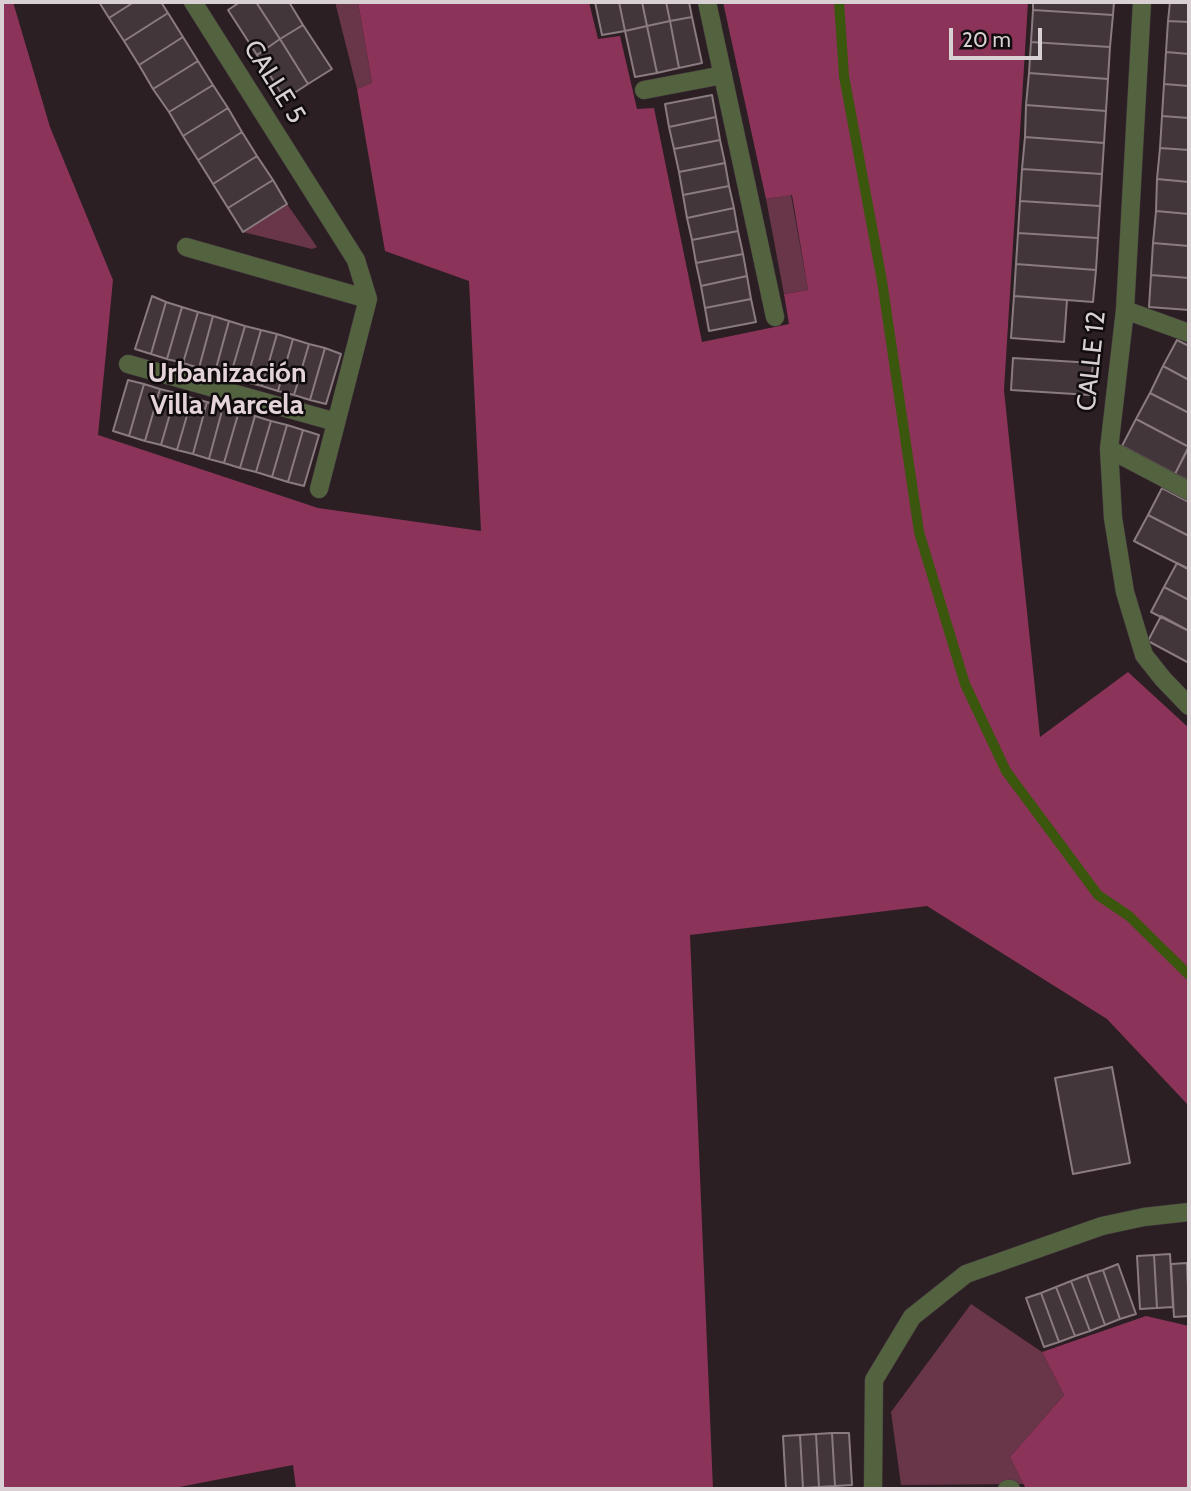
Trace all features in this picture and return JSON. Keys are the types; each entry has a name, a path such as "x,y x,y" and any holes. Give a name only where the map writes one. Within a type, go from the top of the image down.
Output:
{"street":[{"name":"CALLE 5","path":"192,2 356,260 368,299"},
{"path":"707,2 775,317"},
{"name":"CALLE 12","path":"1142,2 1125,310 1109,449 1113,518 1125,592 1144,655 1189,706"},
{"path":"644,90 723,75"},
{"path":"186,247 368,299 319,489"},
{"path":"1125,310 1189,333"},
{"path":"128,364 336,422"},
{"path":"1109,449 1189,491"},
{"path":"873,1489 874,1380 912,1317 966,1274 1102,1226 1144,1217 1189,1212"}],"shaded area":[{"path":"2,2 13,2 50,127 113,280 98,435 318,508 481,531 469,281 385,251 357,89 372,83 358,2 589,2 598,39 620,36 637,109 654,108 702,342 789,324 784,294 808,290 792,195 766,199 723,2 1028,2 1004,390 1040,737 1128,672 1189,728 1189,1106 1107,1019 927,906 690,935 713,1489 296,1489 293,1465 169,1489 2,1489"},
{"path":"335,2 358,2 372,83 357,89"},
{"path":"791,195 808,290 784,294 766,199"},
{"path":"287,204 317,247 312,249 243,232"},
{"path":"971,1304 1042,1352 1064,1395 1010,1457 1024,1484 901,1485 891,1412"},
{"path":"1146,1316 1189,1326 1189,1489 1026,1489 1010,1457 1064,1395 1042,1352"}],"building":[{"path":"99,2 134,2 109,18"},
{"path":"134,2 161,2 168,13 124,41 109,18"},
{"path":"240,2 256,2 280,39 257,55 228,10"},
{"path":"256,2 289,2 303,25 280,39"},
{"path":"595,2 619,2 625,31 602,35"},
{"path":"619,2 642,2 647,26 625,31"},
{"path":"642,2 666,2 670,21 647,26"},
{"path":"666,2 689,2 692,17 670,21"},
{"path":"1033,2 1114,2 1113,15 1033,10"},
{"path":"1170,2 1189,2 1189,22 1168,21"},
{"path":"1033,10 1113,15 1110,47 1031,42"},
{"path":"168,13 183,37 139,65 124,41"},
{"path":"692,17 702,63 679,68 670,21"},
{"path":"670,21 679,68 657,73 647,26"},
{"path":"1168,21 1189,22 1189,54 1166,52"},
{"path":"303,25 332,69 308,84 280,39"},
{"path":"647,26 657,73 635,77 625,31"},
{"path":"183,37 198,61 153,89 139,65"},
{"path":"280,39 308,84 285,99 257,55"},
{"path":"1031,42 1110,47 1108,79 1029,73"},
{"path":"1166,52 1189,54 1189,86 1164,84"},
{"path":"198,61 213,85 169,112 153,89"},
{"path":"1029,73 1108,79 1106,111 1026,105"},
{"path":"1164,84 1189,86 1189,118 1162,116"},
{"path":"213,85 228,108 183,136 169,112"},
{"path":"712,95 716,117 669,127 665,104"},
{"path":"1026,105 1106,111 1104,143 1025,137"},
{"path":"228,108 242,132 198,160 183,136"},
{"path":"1162,116 1189,118 1189,150 1160,148"},
{"path":"716,117 720,140 674,149 669,127"},
{"path":"242,132 257,156 213,184 198,160"},
{"path":"1025,137 1104,143 1102,174 1022,169"},
{"path":"720,140 725,163 679,172 674,149"},
{"path":"1160,148 1189,150 1189,182 1157,179"},
{"path":"257,156 273,180 228,208 213,184"},
{"path":"725,163 729,186 683,195 679,172"},
{"path":"1022,169 1102,174 1100,206 1020,201"},
{"path":"1157,179 1189,182 1189,214 1156,211"},
{"path":"273,180 287,204 243,232 228,208"},
{"path":"729,186 734,208 687,218 683,195"},
{"path":"1020,201 1100,206 1098,238 1018,233"},
{"path":"734,208 738,231 692,240 687,218"},
{"path":"1156,211 1189,214 1189,246 1153,243"},
{"path":"738,231 743,254 696,263 692,240"},
{"path":"1018,233 1098,238 1096,270 1016,264"},
{"path":"1153,243 1189,246 1189,278 1151,275"},
{"path":"743,254 747,276 701,286 696,263"},
{"path":"1016,264 1096,270 1093,302 1014,296"},
{"path":"1151,275 1189,278 1189,310 1149,307"},
{"path":"747,276 751,299 705,308 701,286"},
{"path":"152,296 166,302 151,354 135,349"},
{"path":"1014,296 1067,300 1064,342 1011,338"},
{"path":"751,299 756,322 709,331 705,308"},
{"path":"166,302 182,307 167,359 151,354"},
{"path":"182,307 198,312 183,363 167,359"},
{"path":"198,312 213,316 199,368 183,363"},
{"path":"213,316 229,321 215,372 199,368"},
{"path":"229,321 245,326 230,377 215,372"},
{"path":"245,326 261,330 246,382 230,377"},
{"path":"261,330 277,334 262,386 246,382"},
{"path":"277,334 293,339 278,391 262,386"},
{"path":"293,339 309,344 294,395 278,391"},
{"path":"1177,340 1189,346 1189,380 1163,366"},
{"path":"309,344 325,348 310,400 294,395"},
{"path":"325,348 341,354 326,404 310,400"},
{"path":"1013,358 1093,363 1090,395 1011,390"},
{"path":"1163,366 1189,380 1189,413 1150,393"},
{"path":"128,380 144,384 129,436 113,431"},
{"path":"144,384 160,389 145,441 129,436"},
{"path":"160,389 176,393 161,445 145,441"},
{"path":"176,393 192,398 177,450 161,445"},
{"path":"1150,393 1189,413 1189,447 1136,419"},
{"path":"192,398 207,402 193,454 177,450"},
{"path":"207,402 223,407 209,459 193,454"},
{"path":"223,407 239,411 224,463 209,459"},
{"path":"239,411 255,416 240,468 224,463"},
{"path":"255,416 271,421 256,472 240,468"},
{"path":"1136,419 1189,447 1175,474 1122,446"},
{"path":"271,421 287,425 272,477 256,472"},
{"path":"287,425 303,430 288,482 272,477"},
{"path":"303,430 319,435 304,486 288,482"},
{"path":"1189,446 1189,481 1175,474"},
{"path":"1162,488 1189,502 1189,536 1148,515"},
{"path":"1148,515 1189,536 1188,569 1134,541"},
{"path":"1177,563 1189,569 1189,600 1164,587"},
{"path":"1164,587 1189,600 1189,631 1151,612"},
{"path":"1161,616 1189,631 1189,663 1148,641"},
{"path":"1112,1067 1130,1163 1073,1174 1055,1078"},
{"path":"1170,1254 1173,1307 1157,1308 1154,1255"},
{"path":"1154,1255 1157,1308 1140,1309 1137,1256"},
{"path":"1187,1263 1189,1316 1174,1317 1171,1264"},
{"path":"1118,1264 1136,1314 1120,1319 1103,1270"},
{"path":"1103,1270 1120,1319 1105,1325 1087,1275"},
{"path":"1087,1275 1105,1325 1090,1331 1071,1281"},
{"path":"1071,1281 1090,1331 1075,1336 1056,1287"},
{"path":"1056,1287 1075,1336 1059,1342 1041,1293"},
{"path":"1041,1293 1059,1342 1044,1347 1026,1298"},
{"path":"832,1433 835,1486 819,1487 816,1434"},
{"path":"832,1433 849,1433 852,1485 835,1486"},
{"path":"816,1434 819,1487 803,1488 800,1435"},
{"path":"800,1435 803,1488 786,1489 783,1436"}],"waterway":[{"path":"839,2 844,76 882,281 919,532 965,684 1006,771 1098,895 1129,916 1189,975"}],"district":[{"name":"Urbanización Villa Marcela","path":"227,390"}]}
